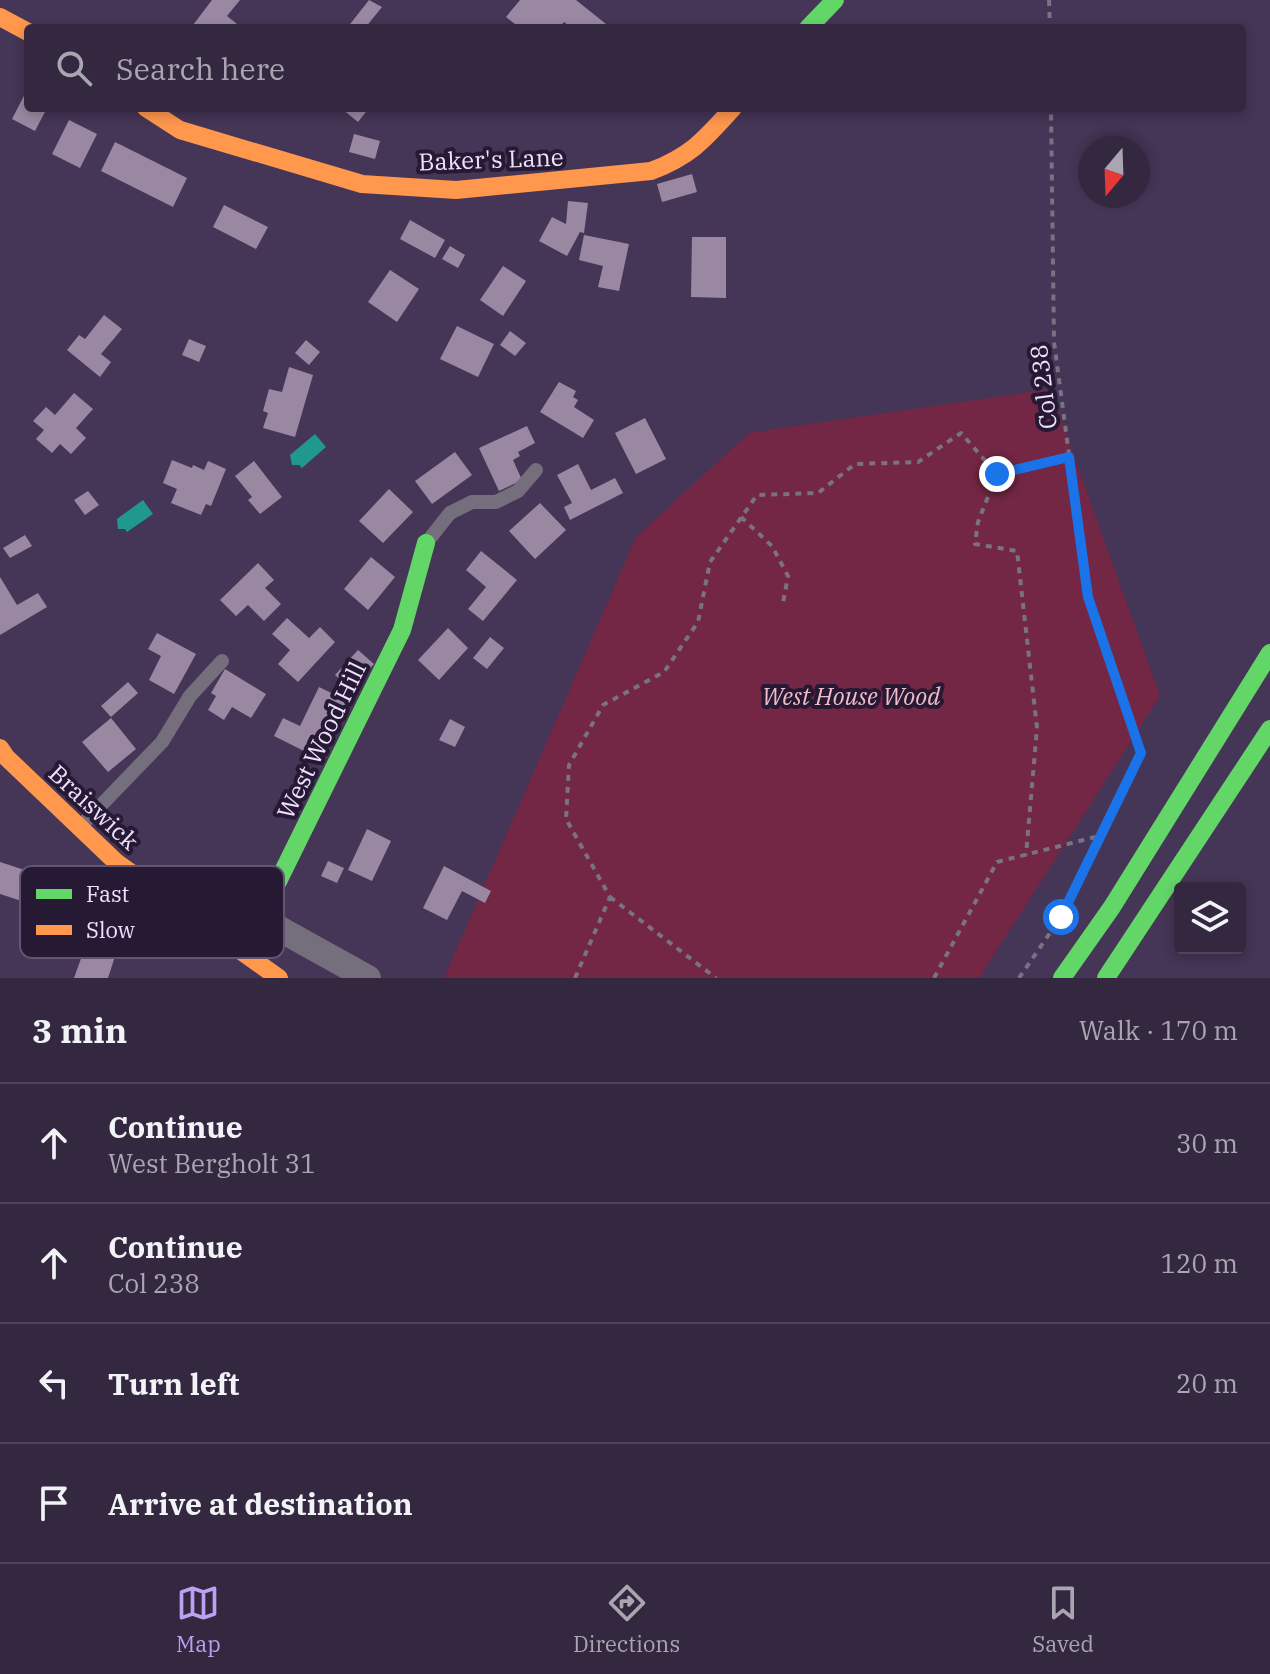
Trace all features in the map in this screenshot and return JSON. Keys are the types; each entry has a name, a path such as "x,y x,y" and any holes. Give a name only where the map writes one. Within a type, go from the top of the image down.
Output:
{"main road":[{"path":"812,24 835,0"},
{"path":"0,17 24,30"},
{"name":"Baker's Lane","path":"152,112 180,130 362,184 456,190 651,171 678,161 700,144 729,112"},
{"name":"West Wood Hill","path":"284,869 402,630 426,543"},
{"path":"1062,978 1112,907 1270,653"},
{"path":"1106,978 1270,729"},
{"name":"Braiswick","path":"0,748 122,866"},
{"name":"Braiswick","path":"251,958 279,978"}],"street":[{"path":"284,931 368,978"}],"lane":[{"path":"426,543 450,513 472,502 496,502 518,491 536,470"},
{"path":"80,827 162,742 190,696 222,661"}],"path":[{"path":"1049,0 1050,24"},
{"name":"Col 238","path":"1019,978 1061,917 1141,753 1088,597 1054,342 1051,112"},
{"path":"716,978 610,897 566,819 569,765 603,705 664,672 698,622 710,562 757,495 818,493 855,464 918,462 961,433 997,474"},
{"path":"997,474 1069,457"},
{"path":"997,474 978,522 975,544 1017,551 1037,728 1026,855"},
{"path":"741,517 772,546 788,576 783,603"},
{"path":"934,978 997,862 1103,835"},
{"path":"575,978 610,897"}],"green space":[{"name":"West House Wood","path":"1050,389 1160,696 979,978 444,978 636,537 749,433"}],"shaded area":[{"path":"315,434 326,447 302,468 292,465 290,455"},
{"path":"143,500 153,514 127,532 118,529 117,519"}],"building":[{"path":"212,0 240,0 227,16 237,24 194,24"},
{"path":"369,0 382,7 368,24 350,24"},
{"path":"520,0 576,0 606,24 515,24 506,17"},
{"path":"24,96 24,112 45,112 35,131 12,119"},
{"path":"346,112 366,112 358,122"},
{"path":"69,120 97,134 80,168 52,154"},
{"path":"354,134 380,141 375,159 349,152"},
{"path":"115,142 187,178 173,207 101,171"},
{"path":"692,174 697,192 662,202 657,184"},
{"path":"568,201 588,203 584,233 580,232 567,256 539,241 552,217 566,224"},
{"path":"224,205 268,227 256,249 213,227"},
{"path":"410,220 445,240 435,258 400,239"},
{"path":"584,235 629,244 619,291 598,287 603,266 579,260"},
{"path":"692,237 726,237 726,298 691,297"},
{"path":"450,246 465,255 458,268 442,259"},
{"path":"503,266 526,281 503,316 480,300"},
{"path":"390,270 419,289 397,322 368,302"},
{"path":"104,315 122,329 101,354 111,362 100,377 67,350 79,335 85,339"},
{"path":"457,326 494,344 478,377 440,359"},
{"path":"510,331 526,343 515,356 500,345"},
{"path":"189,339 206,346 199,362 182,355"},
{"path":"306,340 320,352 309,365 295,353"},
{"path":"289,367 313,375 295,437 263,428 268,413 263,411 269,389 282,392"},
{"path":"559,382 576,391 573,397 578,400 574,407 594,420 583,438 540,412"},
{"path":"74,393 93,409 76,428 86,438 71,454 60,444 52,453 36,439 44,430 33,421 46,407 55,415"},
{"path":"645,418 666,459 636,474 615,433"},
{"path":"527,426 535,443 518,452 520,456 513,460 522,480 499,491 479,448"},
{"path":"455,452 472,475 432,504 415,481"},
{"path":"172,460 204,470 208,461 226,469 211,506 206,504 201,515 171,503 177,489 163,483"},
{"path":"254,461 282,497 260,514 248,500 252,497 235,476"},
{"path":"578,464 591,490 615,478 623,493 570,520 564,507 572,503 557,475"},
{"path":"389,489 413,512 383,543 359,521"},
{"path":"88,491 99,505 85,515 74,500"},
{"path":"540,503 566,530 535,559 509,531"},
{"path":"25,535 32,546 10,558 3,548"},
{"path":"481,551 517,580 483,621 468,609 486,587 466,570"},
{"path":"371,557 395,577 368,610 344,589"},
{"path":"258,563 274,580 265,588 281,604 264,621 248,605 236,616 220,600"},
{"path":"0,577 17,605 38,593 47,607 0,635"},
{"path":"287,618 309,638 320,627 335,642 298,682 278,664 290,650 272,634"},
{"path":"448,628 468,648 439,680 418,660"},
{"path":"157,633 196,654 174,694 149,680 161,656 148,649"},
{"path":"490,637 504,648 487,669 473,658"},
{"path":"358,650 374,664 351,690 335,675"},
{"path":"225,669 266,694 251,718 232,707 224,720 208,710 216,696 211,693"},
{"path":"128,682 138,693 111,717 101,706"},
{"path":"319,687 350,702 333,737 327,734 316,757 274,736 283,718 300,726"},
{"path":"111,718 136,749 108,772 82,742"},
{"path":"450,719 465,727 455,747 439,740"},
{"path":"367,829 391,841 372,881 348,870"},
{"path":"328,861 344,868 337,883 321,876"},
{"path":"0,862 20,868 20,900 0,894"},
{"path":"444,866 491,891 485,903 462,891 447,920 423,908"},
{"path":"81,958 114,958 108,978 74,978"}],"traffic: fast":[{"path":"812,24 835,0"},
{"path":"284,869 402,630 426,543"},
{"path":"1062,978 1112,907 1270,653"},
{"path":"1106,978 1270,729"}],"traffic: slow":[{"path":"0,17 24,30"},
{"path":"152,112 180,130 362,184 456,190 651,171 696,146 729,112"},
{"path":"0,748 122,866"},
{"path":"251,958 279,978"}],"route":[{"path":"997,474 1069,457 1088,597 1141,753 1061,917"}]}
